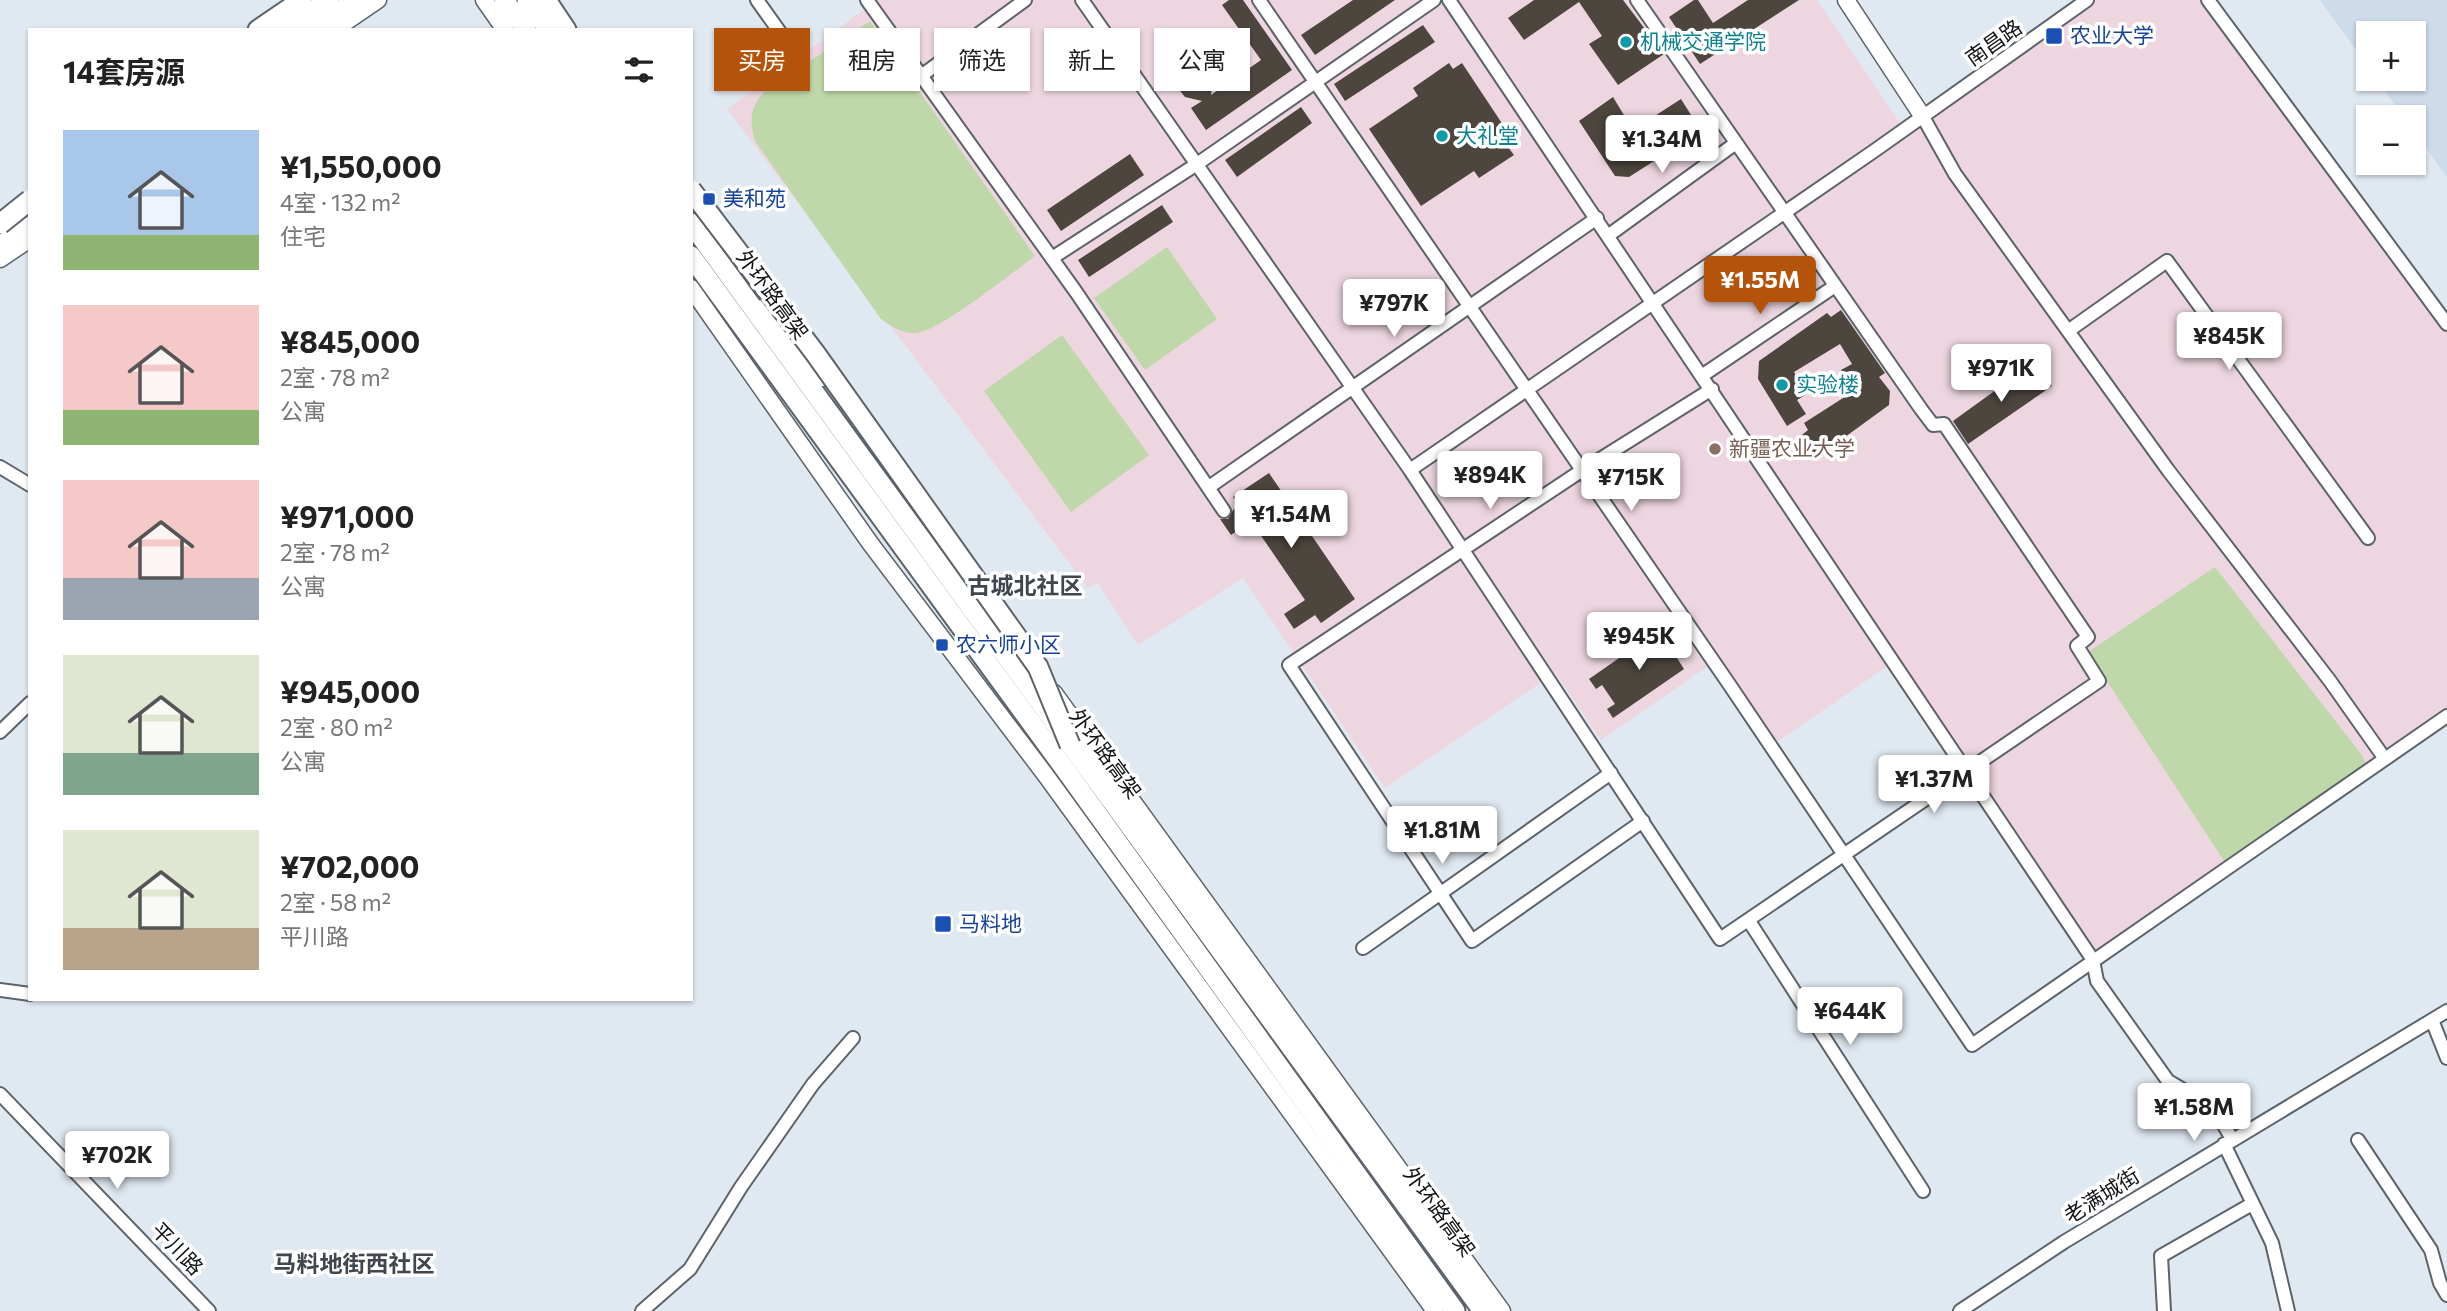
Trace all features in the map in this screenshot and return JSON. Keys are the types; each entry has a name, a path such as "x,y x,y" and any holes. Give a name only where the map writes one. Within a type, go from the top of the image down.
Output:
{"highway":[{"path":"261,28 302,0"},
{"path":"287,28 327,0"},
{"path":"316,28 356,0"},
{"path":"504,0 525,28"},
{"path":"527,0 547,28"},
{"path":"548,3 563,28"},
{"path":"693,193 814,353 1038,667 1070,745"},
{"path":"0,224 28,204"},
{"path":"0,246 28,226"},
{"name":"外环路高架","path":"693,226 1483,1311"},
{"name":"外环路高架","path":"693,259 1455,1311"},
{"path":"1426,1271 1447,1311"}],"main road":[{"path":"337,28 378,0"},
{"path":"484,0 504,28"},
{"path":"1846,0 1923,117"},
{"path":"693,207 807,359 875,439 1082,733 1502,1311"},
{"path":"0,259 28,240"},
{"path":"693,291 870,543 1047,777 1435,1311"}],"street":[{"path":"757,0 777,28"},
{"path":"867,0 1052,258 1224,511"},
{"path":"921,76 1025,0"},
{"path":"1082,0 1353,387 1720,939 2099,681 2077,646 2088,637 1944,424 1933,425 1637,0"},
{"path":"1259,0 1972,1045 2447,716"},
{"path":"1052,258 1197,164 1434,0"},
{"path":"1449,0 1969,771 2094,960 2098,981 2168,1081 2214,1108 2252,1204 2272,1243 2288,1311"},
{"name":"南昌路","path":"1410,471 1923,117 2087,0"},
{"path":"2208,0 2447,324"},
{"path":"1923,117 1955,174 2067,331 2168,470 2330,681 2385,759"},
{"path":"1609,235 1736,143"},
{"path":"1209,487 1597,218"},
{"path":"2067,331 2167,261 2368,538"},
{"path":"1703,375 1835,286"},
{"path":"1643,821 1472,941 1289,665 1581,471 1712,389"},
{"path":"0,467 28,484"},
{"path":"0,732 28,705"},
{"path":"1363,948 1611,773"},
{"path":"1749,921 1923,1191"},
{"path":"0,990 28,994"},
{"name":"老满城街","path":"1961,1311 2064,1242 2447,1012"},
{"path":"2432,1020 2447,1058"},
{"path":"642,1311 690,1269 741,1187 806,1094 853,1038"},
{"name":"平川路","path":"0,1094 209,1311"},
{"path":"2358,1140 2431,1250 2440,1283 2447,1294"},
{"path":"2164,1311 2161,1255 2252,1204"}],"shaded area":[{"name":"新疆农业大学","path":"859,0 1817,0 1904,129 2087,0 2208,0 2447,320 2447,714 2093,960 1895,661 1771,746 1714,662 1601,740 1555,673 1385,788 1243,578 1138,645 1098,583 1088,588 727,109 752,91 810,91 810,49 824,39 824,91 920,91 920,28 839,28 865,9"},
{"path":"2320,0 2447,0 2447,177 2426,148 2426,105 2395,105 2385,91 2426,91 2426,21 2356,21 2356,50"}],"green space":[{"path":"870,21 875,28 860,28"},
{"path":"824,52 824,91 919,91 1035,256 958,312 927,330 916,333 901,331 881,319 755,141 752,115 759,98 765,91 810,91 810,61"},
{"path":"1167,247 1217,319 1145,370 1094,298"},
{"path":"1062,335 1149,455 1071,512 984,391"},
{"path":"2215,567 2362,755 2366,765 2224,861 2088,652"}],"building":[{"path":"1229,0 1243,0 1292,70 1206,130 1191,108 1202,101 1185,97 1180,91 1212,91 1211,95 1217,91 1250,91 1250,68 1261,60 1250,44 1250,28 1238,28 1222,5"},
{"path":"1353,0 1395,0 1315,55 1301,35"},
{"name":"机械交通学院","path":"1534,0 1623,0 1664,54 1618,85 1589,44 1602,36 1579,2 1524,40 1508,18"},
{"path":"1698,0 1713,23 1748,0 1799,0 1700,64 1669,17"},
{"path":"1423,25 1435,42 1345,101 1334,84"},
{"name":"大礼堂","path":"1449,63 1453,69 1462,63 1515,143 1508,147 1514,155 1479,178 1474,171 1421,206 1369,129 1418,96 1413,88"},
{"path":"1613,97 1633,130 1681,99 1701,131 1629,177 1615,176 1579,121"},
{"path":"1301,107 1312,123 1237,177 1225,160"},
{"path":"1130,154 1144,175 1061,231 1047,210"},
{"path":"1162,205 1173,222 1089,277 1078,260"},
{"name":"实验楼","path":"1841,310 1885,373 1879,377 1890,391 1889,405 1823,453 1820,449 1808,456 1797,439 1808,430 1804,423 1854,391 1841,370 1852,364 1840,344 1794,372 1807,394 1797,400 1806,414 1787,426 1758,379 1759,361 1827,313 1831,317"},
{"path":"2029,366 2036,376 2041,372 2052,386 1968,444 1953,421"},
{"path":"1269,473 1355,599 1321,623 1315,615 1294,629 1284,614 1305,600 1251,521 1231,535 1220,519 1228,519 1239,506 1233,497"},
{"path":"1658,631 1663,638 1667,635 1682,655 1677,658 1684,669 1613,718 1607,709 1615,704 1602,685 1596,689 1589,679"}],"place":[{"name":"农业大学","path":"2054,36"},
{"name":"机械交通学院","path":"1626,42"},
{"name":"大礼堂","path":"1442,136"},
{"name":"美和苑","path":"709,199"},
{"name":"实验楼","path":"1782,385"},
{"name":"新疆农业大学","path":"1715,449"},
{"name":"农六师小区","path":"942,645"},
{"name":"马料地","path":"943,924"}],"district":[{"name":"古城北社区","path":"1025,586"},
{"name":"马料地街西社区","path":"354,1264"}]}
